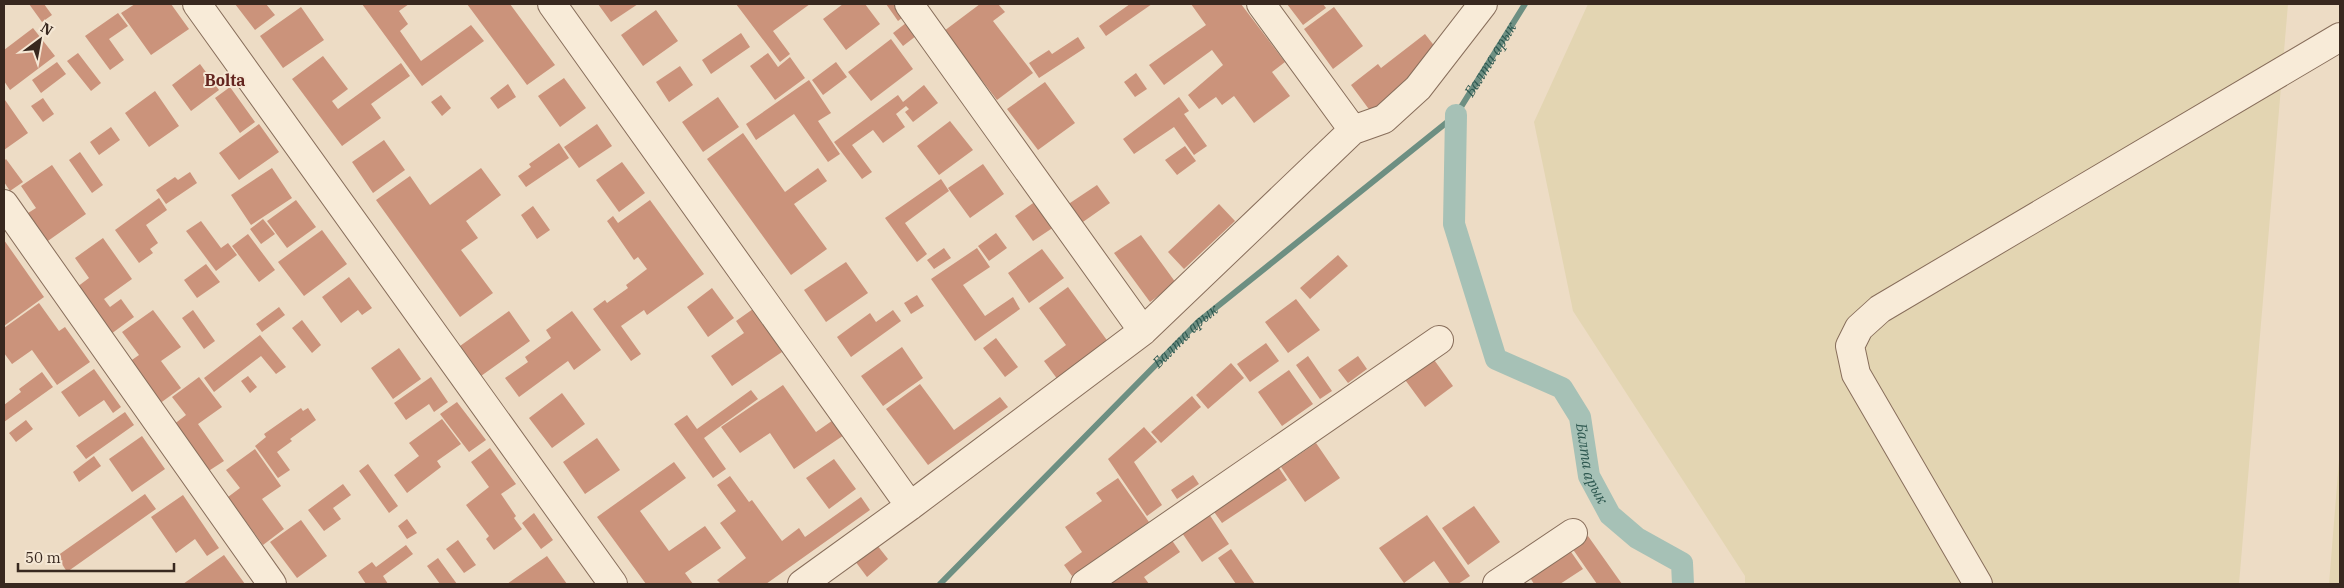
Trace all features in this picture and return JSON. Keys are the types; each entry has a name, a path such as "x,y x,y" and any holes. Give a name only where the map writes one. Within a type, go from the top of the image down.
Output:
{"street":[{"path":"197,4 613,584"},
{"path":"552,4 910,506"},
{"path":"909,4 1143,331"},
{"path":"1261,4 1353,130"},
{"path":"802,584 910,506 1143,331 1353,130 1384,119 1418,88 1483,4"},
{"path":"1978,584 1856,374 1850,346 1859,328 1880,310 2340,37"},
{"path":"4,204 272,584"},
{"path":"1085,584 1439,340"},
{"path":"1497,584 1573,533"}],"shaded area":[{"path":"1588,4 2288,4 2239,584 1745,584 1745,576 1573,311 1534,122"},
{"path":"2340,448 2340,584 2329,584"}],"building":[{"path":"29,4 44,4 52,15 42,22"},
{"path":"135,4 171,4 189,29 151,55 121,13"},
{"path":"235,4 266,4 275,15 255,30"},
{"path":"362,4 409,4 399,11 408,24 400,31 421,61 471,25 484,41 422,86"},
{"path":"467,4 510,4 555,65 527,85"},
{"path":"598,4 638,4 611,22"},
{"path":"736,4 810,4 773,31 790,54 780,62"},
{"path":"843,4 865,4 880,24 846,50 823,19"},
{"path":"886,4 897,4 906,15 898,21"},
{"path":"980,4 998,4 1005,12 993,21 1033,73 997,100 944,31"},
{"path":"1130,4 1152,4 1106,36 1099,26"},
{"path":"1191,4 1241,4 1285,62 1272,72 1290,96 1254,123 1234,96 1222,105 1216,97 1199,109 1188,95 1223,65 1212,50 1164,85 1149,65 1206,25"},
{"path":"1287,4 1323,4 1326,8 1303,25"},
{"path":"301,7 324,40 283,68 260,36"},
{"path":"1334,7 1363,46 1333,69 1304,29"},
{"path":"656,10 678,41 643,66 621,35"},
{"path":"118,13 128,26 109,39 124,60 110,70 85,36"},
{"path":"906,23 916,36 903,46 893,33"},
{"path":"33,28 55,56 10,90 4,81 4,50"},
{"path":"741,33 750,47 711,74 702,60"},
{"path":"1425,34 1436,48 1413,79 1371,112 1351,85 1378,64 1381,68"},
{"path":"1078,37 1085,48 1039,78 1029,63 1049,50 1052,54"},
{"path":"891,39 913,69 871,101 848,72"},
{"path":"78,53 101,83 91,91 67,61"},
{"path":"768,53 778,67 790,57 805,78 775,100 750,66"},
{"path":"323,56 348,89 332,101 338,109 401,63 410,76 371,104 381,118 342,146 292,79"},
{"path":"57,62 66,74 41,93 32,80"},
{"path":"836,62 847,77 823,95 812,80"},
{"path":"200,64 219,90 191,111 172,85"},
{"path":"680,66 693,85 669,102 656,82"},
{"path":"1136,73 1147,89 1135,97 1124,82"},
{"path":"564,78 586,108 560,127 538,96"},
{"path":"809,80 831,113 818,121 840,154 828,162 794,114 756,140 746,124"},
{"path":"1045,82 1075,123 1038,150 1007,109"},
{"path":"508,84 516,97 498,109 490,98"},
{"path":"924,85 938,103 913,122 905,112 909,109 906,106 896,114 905,127 883,143 873,130 852,145 872,172 862,179 834,142 898,95 903,102"},
{"path":"230,87 255,122 240,133 215,98"},
{"path":"155,91 179,126 149,147 125,113"},
{"path":"441,95 451,108 442,116 431,102"},
{"path":"718,97 739,127 703,152 682,122"},
{"path":"1179,97 1189,111 1184,114 1207,146 1194,155 1174,127 1134,154 1123,139"},
{"path":"43,98 54,114 43,122 31,106"},
{"path":"5,100 28,133 4,150 4,102"},
{"path":"950,121 973,150 939,175 917,146"},
{"path":"259,124 279,152 239,180 219,153"},
{"path":"597,124 612,146 579,168 564,147"},
{"path":"111,127 120,140 99,155 90,142"},
{"path":"743,133 785,192 818,168 827,181 794,204 827,249 791,275 707,159"},
{"path":"384,140 405,170 373,193 352,162"},
{"path":"559,143 569,158 526,187 518,176 531,167 529,164"},
{"path":"1185,146 1196,161 1177,175 1165,160"},
{"path":"80,152 103,185 92,193 69,160"},
{"path":"6,159 23,182 10,191 4,182 4,161"},
{"path":"622,162 645,193 619,212 596,180"},
{"path":"983,164 1004,194 970,218 948,188"},
{"path":"52,165 86,214 45,243 25,215 36,208 21,186"},
{"path":"272,168 292,198 251,225 231,195"},
{"path":"481,168 501,195 466,221 478,238 461,250 493,293 460,317 376,200 410,176 430,205"},
{"path":"190,172 197,183 166,204 156,190 175,177 178,180"},
{"path":"941,179 949,191 905,223 927,254 917,262 885,218"},
{"path":"1097,185 1110,203 1080,224 1067,205"},
{"path":"159,198 167,210 146,225 158,243 150,249 153,253 139,263 115,230"},
{"path":"296,200 316,227 287,248 267,221"},
{"path":"650,200 704,274 647,315 644,310 621,326 641,354 631,361 593,309 605,300 607,303 628,288 626,285 647,269 638,257 634,260 607,221 613,216 618,223"},
{"path":"1036,201 1054,227 1033,241 1015,216"},
{"path":"1219,204 1235,221 1184,269 1168,252"},
{"path":"533,206 550,230 537,239 521,215"},
{"path":"263,219 275,234 261,244 250,229"},
{"path":"201,221 221,248 228,243 237,255 216,271 186,231"},
{"path":"322,230 347,264 304,296 278,262"},
{"path":"996,233 1007,248 989,261 978,246"},
{"path":"248,234 275,270 259,282 232,246"},
{"path":"1141,235 1176,283 1150,302 1114,253"},
{"path":"103,238 132,279 104,299 110,307 121,299 134,317 111,334 77,287 89,278 75,258"},
{"path":"4,240 44,297 4,326"},
{"path":"944,248 951,258 934,269 927,260"},
{"path":"977,248 990,267 963,285 985,316 1013,297 1020,309 975,341 931,279"},
{"path":"1042,249 1064,278 1029,303 1008,273"},
{"path":"1338,255 1348,266 1310,299 1300,288"},
{"path":"846,262 868,293 826,322 804,290"},
{"path":"206,264 220,282 197,298 184,280"},
{"path":"349,277 372,308 362,315 358,310 341,323 322,297"},
{"path":"1068,287 1109,343 1058,380 1044,361 1066,345 1039,308"},
{"path":"712,288 734,318 708,337 687,307"},
{"path":"917,295 924,306 911,314 904,303"},
{"path":"1296,299 1320,330 1288,353 1265,322"},
{"path":"39,303 59,331 65,327 90,362 57,385 32,350 12,364 4,353 4,328"},
{"path":"279,307 285,315 262,332 256,324"},
{"path":"753,309 782,352 732,386 711,356 744,333 736,321"},
{"path":"153,310 181,347 161,361 181,388 159,404 129,362 139,355 122,332"},
{"path":"193,310 215,341 204,349 182,318"},
{"path":"893,310 901,321 851,357 837,337 870,313 876,322"},
{"path":"509,311 530,341 481,376 460,346"},
{"path":"572,311 601,350 574,370 568,361 519,397 505,378 528,362 525,357 551,338 546,330"},
{"path":"302,320 321,345 312,353 292,328"},
{"path":"260,335 286,367 276,374 261,356 214,392 204,378"},
{"path":"996,338 1018,367 1005,377 983,348"},
{"path":"1266,343 1279,361 1250,382 1237,364"},
{"path":"902,347 923,378 883,406 861,376"},
{"path":"399,348 421,379 393,399 371,368"},
{"path":"1308,356 1332,391 1320,399 1296,365"},
{"path":"1358,356 1367,369 1348,383 1338,370"},
{"path":"1432,357 1453,386 1425,407 1403,377"},
{"path":"1231,363 1244,378 1208,409 1196,395"},
{"path":"94,369 121,407 113,413 104,400 79,417 61,392"},
{"path":"1289,370 1313,404 1282,426 1258,392"},
{"path":"42,372 53,387 4,422 4,405 21,392 19,389"},
{"path":"248,376 257,387 250,393 241,381"},
{"path":"199,377 222,407 198,424 224,461 207,472 173,425 186,415 172,397"},
{"path":"431,377 448,402 434,412 429,404 406,420 394,403"},
{"path":"920,384 954,430 1000,397 1008,407 928,465 886,409"},
{"path":"783,385 816,432 836,418 847,433 794,469 770,433 740,453 721,427"},
{"path":"751,390 758,399 704,438 726,469 713,478 674,424 687,415 697,429"},
{"path":"562,393 585,424 552,448 529,418"},
{"path":"1192,396 1201,407 1161,443 1151,432"},
{"path":"457,402 486,440 469,452 440,414"},
{"path":"301,408 303,411 308,408 316,420 290,439 292,441 277,452 290,470 278,478 255,446 266,437 264,434"},
{"path":"125,412 134,425 86,459 76,446"},
{"path":"442,419 461,444 437,461 441,467 407,493 394,475 419,456 409,443"},
{"path":"26,420 33,429 16,442 9,433"},
{"path":"1144,427 1157,442 1134,462 1162,505 1147,516 1108,459"},
{"path":"142,436 165,469 132,492 109,459"},
{"path":"597,438 620,470 585,494 563,462"},
{"path":"1316,443 1340,478 1305,502 1281,467"},
{"path":"490,448 516,484 501,494 516,516 514,518 522,529 494,550 486,539 489,536 466,505 489,487 471,462"},
{"path":"255,449 281,486 262,499 284,529 263,545 228,497 240,488 226,470"},
{"path":"94,456 101,466 79,482 73,472"},
{"path":"834,459 856,489 829,509 806,478"},
{"path":"674,462 686,478 640,511 669,551 705,526 721,548 685,573 693,584 646,584 597,517"},
{"path":"368,464 398,506 389,513 359,471"},
{"path":"1277,465 1287,480 1222,523 1212,509"},
{"path":"1193,475 1199,484 1177,499 1171,490"},
{"path":"730,476 749,502 752,500 782,541 799,528 805,537 861,497 870,510 766,584 721,584 717,580 746,558 720,523 736,511 717,485"},
{"path":"1118,478 1149,522 1072,576 1064,565 1082,552 1065,527 1102,501 1096,493"},
{"path":"343,484 351,495 333,508 341,519 324,531 308,510"},
{"path":"145,494 156,509 67,572 57,556"},
{"path":"183,495 219,548 207,556 195,539 176,553 151,517"},
{"path":"1474,506 1500,542 1468,565 1442,528"},
{"path":"1207,511 1229,544 1202,562 1180,530"},
{"path":"534,513 553,540 541,549 522,523"},
{"path":"1427,515 1470,576 1458,584 1450,584 1434,561 1404,583 1379,548"},
{"path":"407,519 417,533 407,539 398,526"},
{"path":"301,520 327,556 297,578 270,542"},
{"path":"1169,536 1180,552 1144,577 1149,584 1094,584"},
{"path":"1588,536 1622,584 1597,584 1572,548"},
{"path":"458,540 476,565 464,573 446,549"},
{"path":"873,540 888,559 867,577 852,557"},
{"path":"406,545 413,554 383,576 388,584 366,584 358,572 372,562 376,567"},
{"path":"1231,549 1255,584 1236,584 1218,558"},
{"path":"1569,549 1583,569 1560,584 1534,584 1529,576"},
{"path":"224,555 245,584 183,584"},
{"path":"547,556 567,584 507,584"},
{"path":"438,558 457,584 440,584 427,566"}],"waterway":[{"name":"Балта арык","path":"940,584 1198,322 1456,115 1525,4"},
{"name":"Балта арык","path":"1456,115 1454,224 1496,359 1562,388 1580,417 1589,476 1610,515 1637,538 1682,563 1683,584"}],"district":[{"name":"Bolta","path":"225,80"}]}
